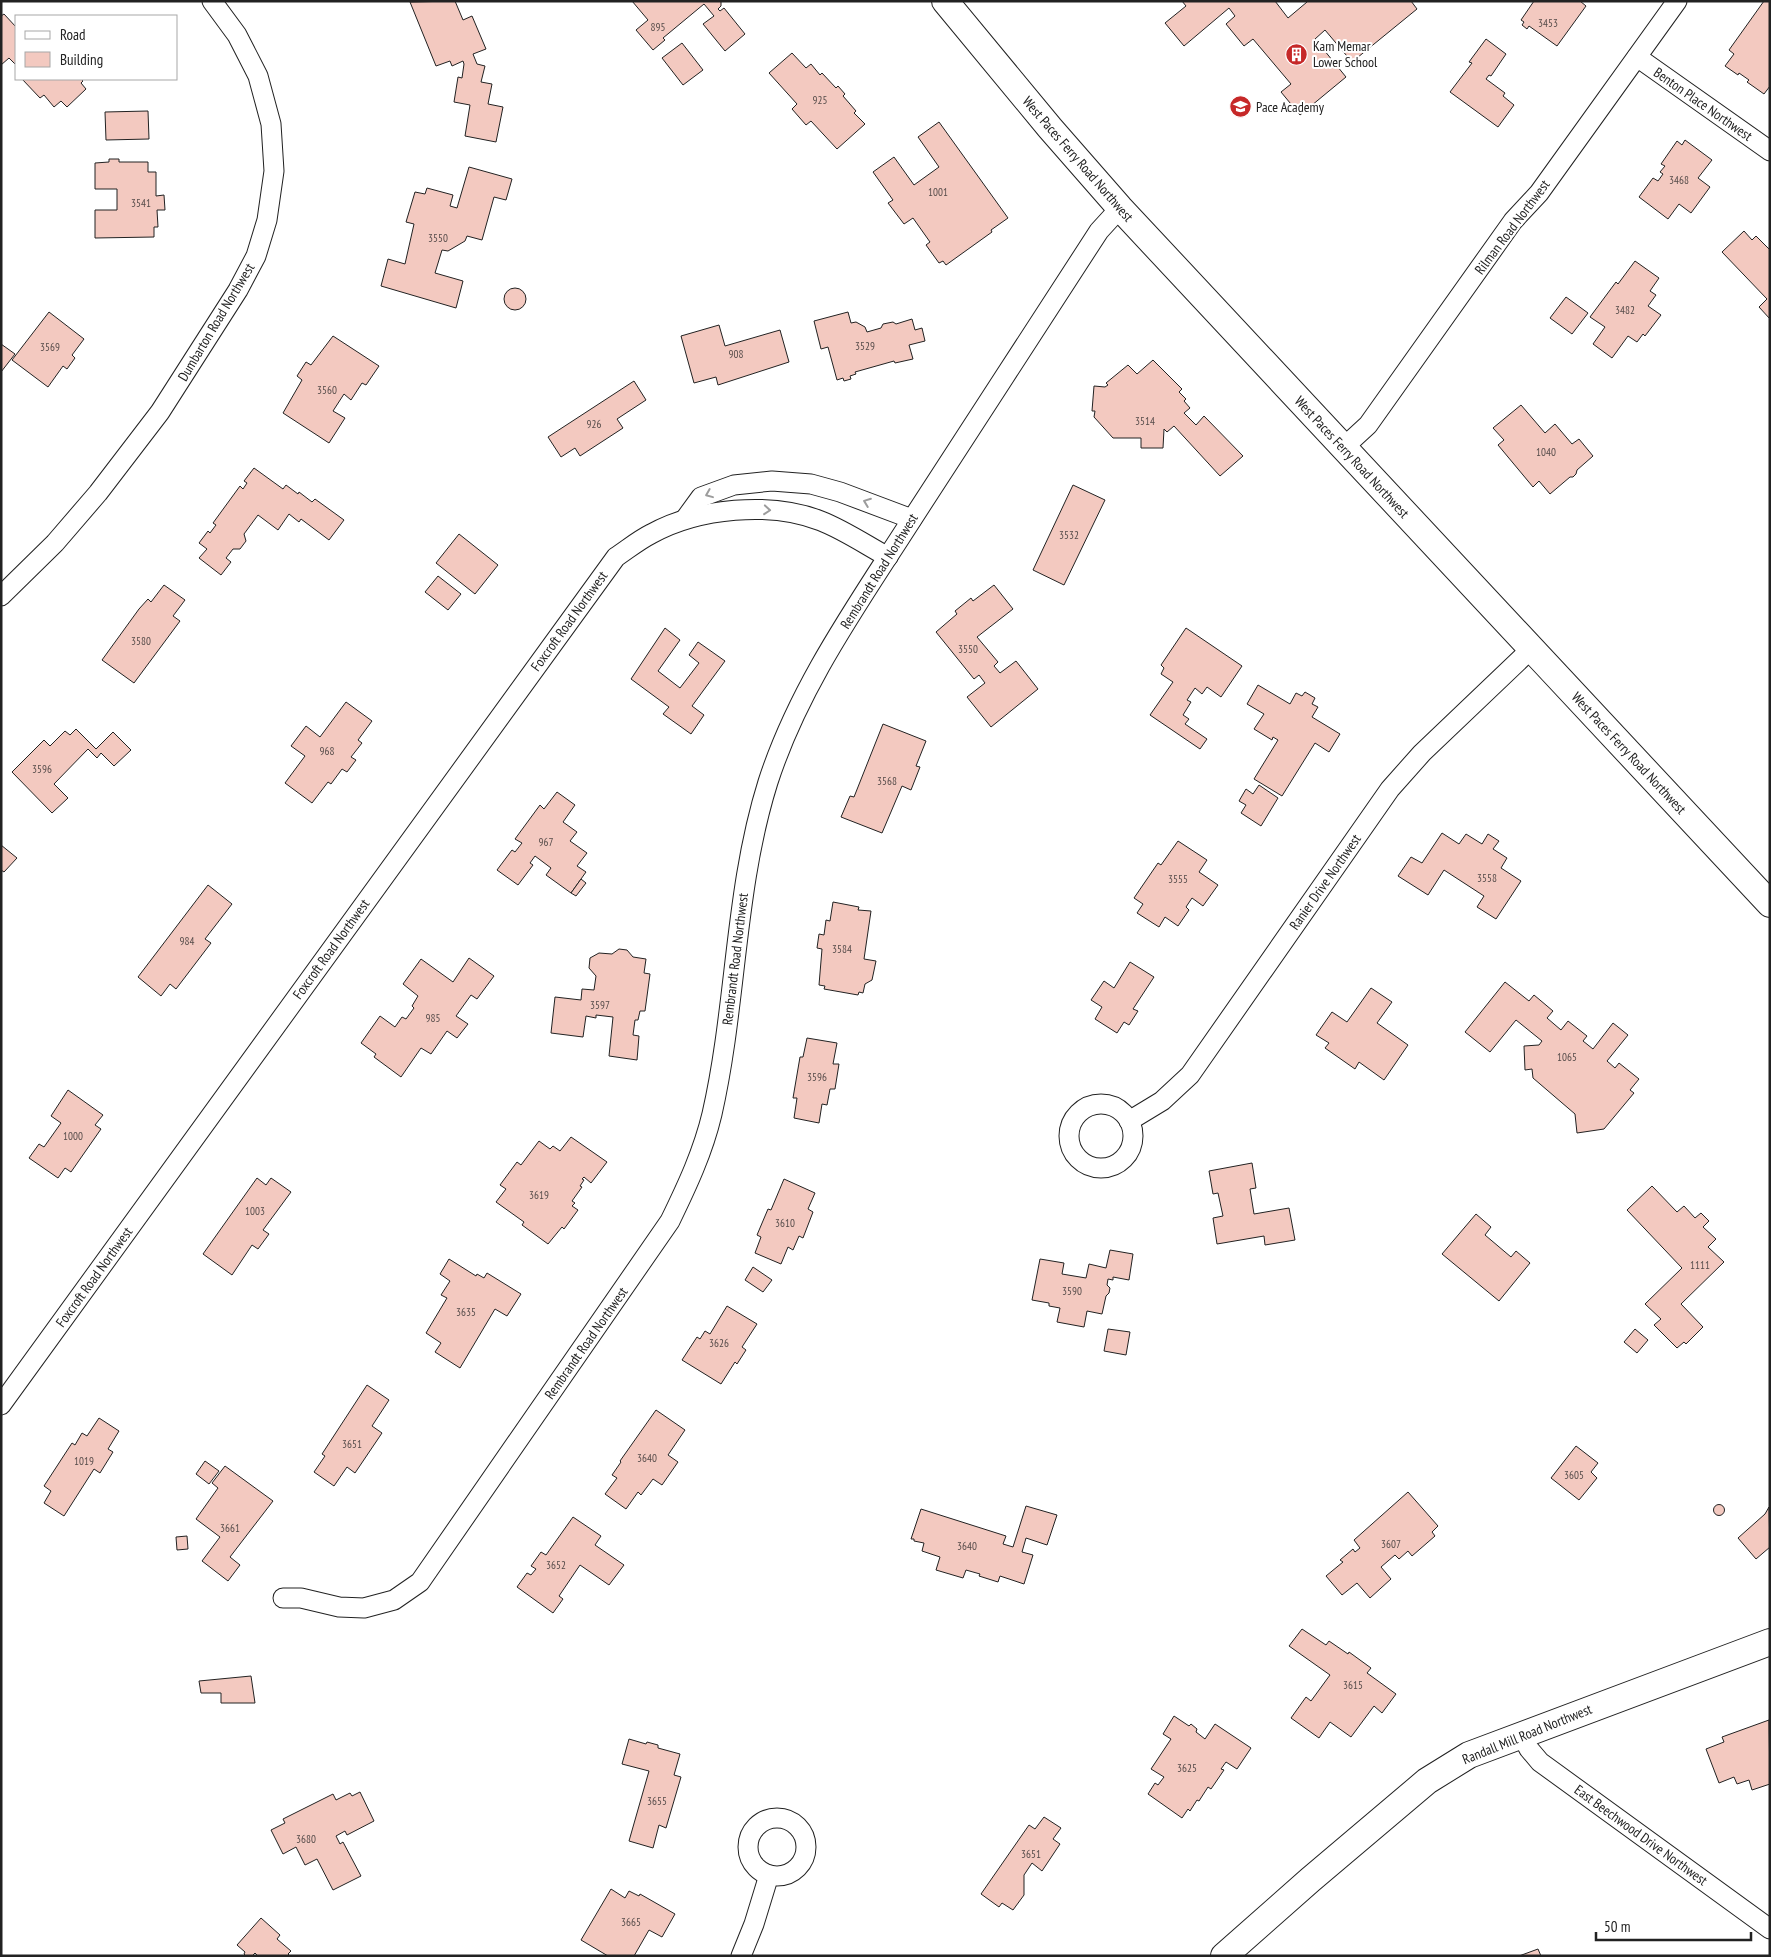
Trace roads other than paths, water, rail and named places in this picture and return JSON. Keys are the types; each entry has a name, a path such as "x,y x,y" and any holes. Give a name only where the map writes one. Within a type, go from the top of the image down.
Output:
{"main road":[{"name":"West Paces Ferry Road Northwest","path":"944,1 1050,128 1120,208 1770,904"},
{"name":"Randall Mill Road Northwest","path":"1224,1956 1310,1880 1428,1781 1469,1755 1770,1642"}],"street":[{"name":"Dumbarton Road Northwest","path":"1,596 55,542 98,493 160,412 238,290 256,256 267,220 274,170 271,124 258,76 237,35 212,1"},
{"name":"Rilman Road Northwest","path":"1343,448 1368,425 1513,221 1538,193 1677,1"},
{"name":"Benton Place Northwest","path":"1637,57 1770,151"},
{"name":"Rembrandt Road Northwest","path":"283,1598 301,1598 339,1607 364,1608 394,1600 420,1582 670,1221 694,1172 712,1114 726,1033 746,872 755,826 768,781 788,729 812,677 912,519 1099,231 1120,208"},
{"name":"Foxcroft Road Northwest","path":"684,519 701,497 734,485 772,481 811,484 840,492 912,519"},
{"name":"Foxcroft Road Northwest","path":"1,1405 616,557 652,533 684,519 714,513 760,510 791,513 821,521 888,557"},
{"name":"Ranier Drive Northwest","path":"1129,1121 1162,1101 1190,1075 1390,790 1422,753 1531,649"},
{"name":"East Beechwood Drive Northwest","path":"1522,1734 1528,1749 1540,1762 1770,1929"},
{"path":"740,1956 754,1924 769,1875"}],"place":[{"name":"Kam Memar Lower School","path":"1297,54"},
{"name":"Pace Academy","path":"1240,107"}]}
